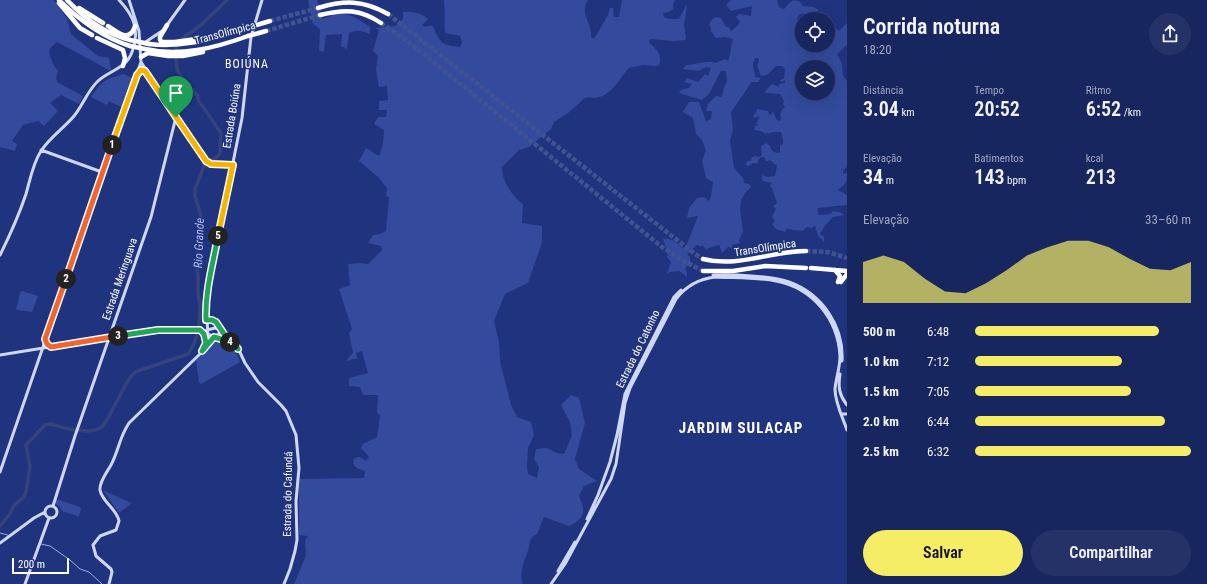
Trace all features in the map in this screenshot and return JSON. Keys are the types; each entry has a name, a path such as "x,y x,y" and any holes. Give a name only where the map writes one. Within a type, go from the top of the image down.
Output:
{"highway":[{"path":"58,0 80,28 92,36"},
{"path":"58,0 88,26 110,38 143,50 169,54"},
{"name":"TransOlímpica","path":"67,0 78,11 101,28 130,40 149,44 196,43 270,21"},
{"path":"70,0 81,10 103,23"},
{"path":"318,8 337,3 354,2 372,6 388,14"},
{"path":"320,15 350,11 366,15 381,23"},
{"path":"167,25 160,40 165,43 174,44"},
{"path":"108,26 126,36 133,32 135,26"},
{"name":"TransOlímpica","path":"169,54 194,54 266,31"},
{"path":"97,38 123,50 125,58 122,66"},
{"path":"141,60 148,53 169,54"},
{"name":"TransOlímpica","path":"703,259 737,262 779,253 806,251"},
{"name":"TransOlímpica","path":"703,271 733,271 765,266 806,268"},
{"path":"811,268 835,270 847,273 839,282 840,276 835,270"}],"street":[{"path":"119,0 124,0"},
{"path":"0,255 17,218 37,158 43,151 44,147 75,115 92,88 99,81 122,66 132,52 136,36 135,26 130,13 119,0"},
{"path":"129,0 137,22 143,50"},
{"path":"0,472 102,175 101,171 137,75 145,42 158,34 167,25 185,0"},
{"name":"Estrada Boiúna","path":"208,334 206,320 207,291 242,118 251,37 262,0"},
{"path":"141,60 145,71 204,159 211,164 233,165"},
{"path":"137,75 141,70 145,71"},
{"name":"Estrada Meringuava","path":"53,506 75,436 151,217 176,117"},
{"path":"174,124 179,122"},
{"path":"43,151 101,171"},
{"name":"Estrada do Catonho","path":"550,584 563,563 596,500 610,462 625,394 674,297 687,285 701,278 715,275 766,278 786,282"},
{"name":"Estrada do Catonho","path":"550,584 565,564 611,479 616,464 627,396 670,309 682,292 696,282 715,277 786,282"},
{"path":"786,282 802,288 817,299 826,309 838,330 842,358 839,382 840,393 847,405"},
{"path":"786,282 808,295 819,304 828,316 834,328 840,358 835,392 847,429"},
{"name":"Estrada do Cafundá","path":"206,320 216,322 222,331 234,343 258,382 284,408 296,436 299,468 296,501 297,540 293,560 284,584"},
{"path":"109,584 112,572 111,569 96,556 93,546 100,536 108,531 116,530 119,521 116,512 101,493 100,486 115,457 119,440 136,415 202,351 214,337 219,335 222,331 217,328 201,331"},
{"path":"0,355 158,330 201,331 230,342 238,349"},
{"path":"201,331 206,343"},
{"path":"202,351 208,334"},
{"path":"45,339 47,344 51,347"},
{"path":"34,350 40,355"},
{"path":"841,414 847,414"},
{"path":"847,422 847,429"},
{"path":"0,456 5,458"},
{"path":"610,462 614,460 616,464"},
{"path":"605,478 607,481 611,479"},
{"path":"0,543 44,514 46,508 53,506 57,509 57,514 53,518 49,518"},
{"path":"44,514 49,518"},
{"path":"25,584 49,518"}],"shaded area":[{"path":"0,0 53,0 67,19 71,34 98,56 109,58 111,71 57,42 50,48 49,53 53,64 58,71 56,78 57,82 83,96 79,104 61,95 50,103 58,111 44,126 38,121 23,125 12,141 17,144 15,151 0,147"},
{"path":"308,0 317,0 323,19 337,14 347,14 370,27 370,34 360,31 349,33 347,49 341,46 342,34 326,35 324,52 319,51 320,29 313,24"},
{"path":"444,0 588,0 585,10 591,37 594,39 608,15 610,8 613,8 614,17 619,17 622,0 675,0 673,9 669,12 663,13 664,17 670,19 679,19 686,5 687,6 684,25 685,40 674,41 650,39 649,43 657,50 660,56 660,63 658,66 643,65 629,68 610,91 600,97 585,98 568,113 554,122 551,129 529,147 519,150 502,167 502,173 508,188 523,204 522,223 542,226 542,242 528,283 505,294 494,321 499,342 500,361 511,405 517,417 531,422 534,435 528,448 528,474 537,478 539,467 534,459 536,449 547,448 557,453 564,454 572,436 570,422 561,405 571,395 579,398 585,423 575,459 579,469 597,481 584,486 579,496 583,506 583,514 574,523 569,526 544,517 537,534 532,537 530,541 521,573 523,584 294,584 306,555 305,540 308,537 299,535 300,479 364,478 365,471 355,466 353,460 360,457 366,461 369,458 361,448 363,444 377,437 380,416 377,412 378,395 363,395 360,387 349,386 349,378 368,373 362,351 356,353 357,358 347,361 353,353 349,333 352,329 339,289 350,285 348,264 368,264 382,250 381,246 368,243 373,235 386,231 389,197 386,196 387,188 378,177 359,161 366,148 379,156 383,144 384,130 374,124 378,117 386,117 387,110 379,110 379,101 388,100 387,86 379,87 376,69 378,56 373,51 379,30 375,28 395,26 403,19 403,12 416,13 428,19 422,25 425,27 432,25 439,39 444,44 460,47 462,42 460,36 445,33"},
{"path":"731,0 777,0 779,7 784,9 790,2 795,0 800,2 803,6 813,7 819,10 816,12 795,12 795,52 835,52 835,28 839,31 847,23 847,45 837,54 842,64 843,76 847,81 847,167 843,170 843,174 847,173 847,179 838,190 847,195 847,205 818,208 817,210 819,215 831,214 833,211 840,212 844,215 833,217 824,227 820,234 824,237 824,242 818,236 815,226 812,228 807,227 803,231 787,228 785,232 776,229 772,224 775,221 772,217 776,209 773,206 777,203 770,186 772,183 763,181 762,175 768,177 775,176 777,165 770,160 766,162 764,157 761,157 758,160 758,163 753,163 748,166 745,164 748,161 751,161 752,157 759,157 762,155 761,146 766,143 770,146 772,151 778,153 780,152 780,145 783,144 781,132 773,132 768,134 768,132 766,134 761,131 754,130 755,126 758,125 756,124 760,116 754,118 753,116 757,109 768,111 771,115 773,111 777,120 780,121 780,114 785,107 783,105 784,101 780,94 765,93 772,84 779,87 779,84 785,83 785,80 782,82 780,81 784,78 785,69 781,66 776,66 767,75 761,76 757,66 759,61 758,58 755,58 753,64 755,77 761,78 758,82 751,82 731,112 733,130 730,140 734,168 743,178 744,183 749,184 751,187 741,200 740,209 743,231 739,241 741,243 732,245 732,248 728,247 722,253 719,245 706,249 702,245 701,247 697,245 687,254 690,257 690,264 685,268 687,277 679,271 670,272 667,274 671,262 667,257 668,254 663,239 672,240 685,249 698,216 687,218 689,208 697,198 704,197 709,201 713,182 706,178 702,160 706,151 702,140 696,134 693,118 683,112 689,102 699,102 706,121 711,119 712,111 706,111 708,104 716,96 721,97 727,82 726,71 721,71 709,94 702,100 679,93 681,90 689,88 692,84 684,82 687,78 698,82 705,74 708,76 711,68 706,67 699,71 683,69 686,65 705,62 716,63 725,59 728,61 733,39 725,37 716,38 709,25 715,17 721,18 726,27 729,27 731,31 740,21 736,17 739,14 751,16 752,6 731,11 726,5"},
{"path":"124,74 134,79 123,108 109,101 107,105 91,97 104,81"},
{"path":"22,291 38,296 32,312 16,309 20,293"},
{"path":"214,340 231,347 240,362 201,384 199,382 196,360"},
{"path":"103,490 131,503 131,504 119,513"},
{"path":"56,499 80,507 81,509 79,516 62,511 55,503"}],"waterway":[{"name":"Rio Grande","path":"0,526 10,514 14,505 24,497 30,466 26,445 45,425 50,424 73,430 87,431 96,430 102,427 126,384 135,372 188,354 194,344 199,326 200,314 197,270 201,216 195,196 195,189 204,166 207,162 216,158 220,153 221,133 199,101 197,95 182,78 177,69 175,49 180,40 201,25 227,0"},
{"path":"0,533 8,535"},
{"path":"41,544 50,546 80,569 89,572 102,584"}],"tunnel":[{"path":"270,21 318,8"},
{"path":"388,14 703,259"},
{"path":"266,31 320,15"},
{"path":"381,23 410,43 662,247 703,271"},
{"path":"806,251 828,252 847,258"}],"district":[{"name":"BOIÚNA","path":"247,64"},
{"name":"JARDIM SULACAP","path":"741,428"}],"route":[{"path":"139,71 145,71 176,117 206,161 211,164 233,165 207,291 206,320 216,322 224,334 237,346 238,349 230,342 214,337 202,351 206,343 204,334 200,330 158,330 51,347 47,344 45,339 117,130 139,71"}]}
